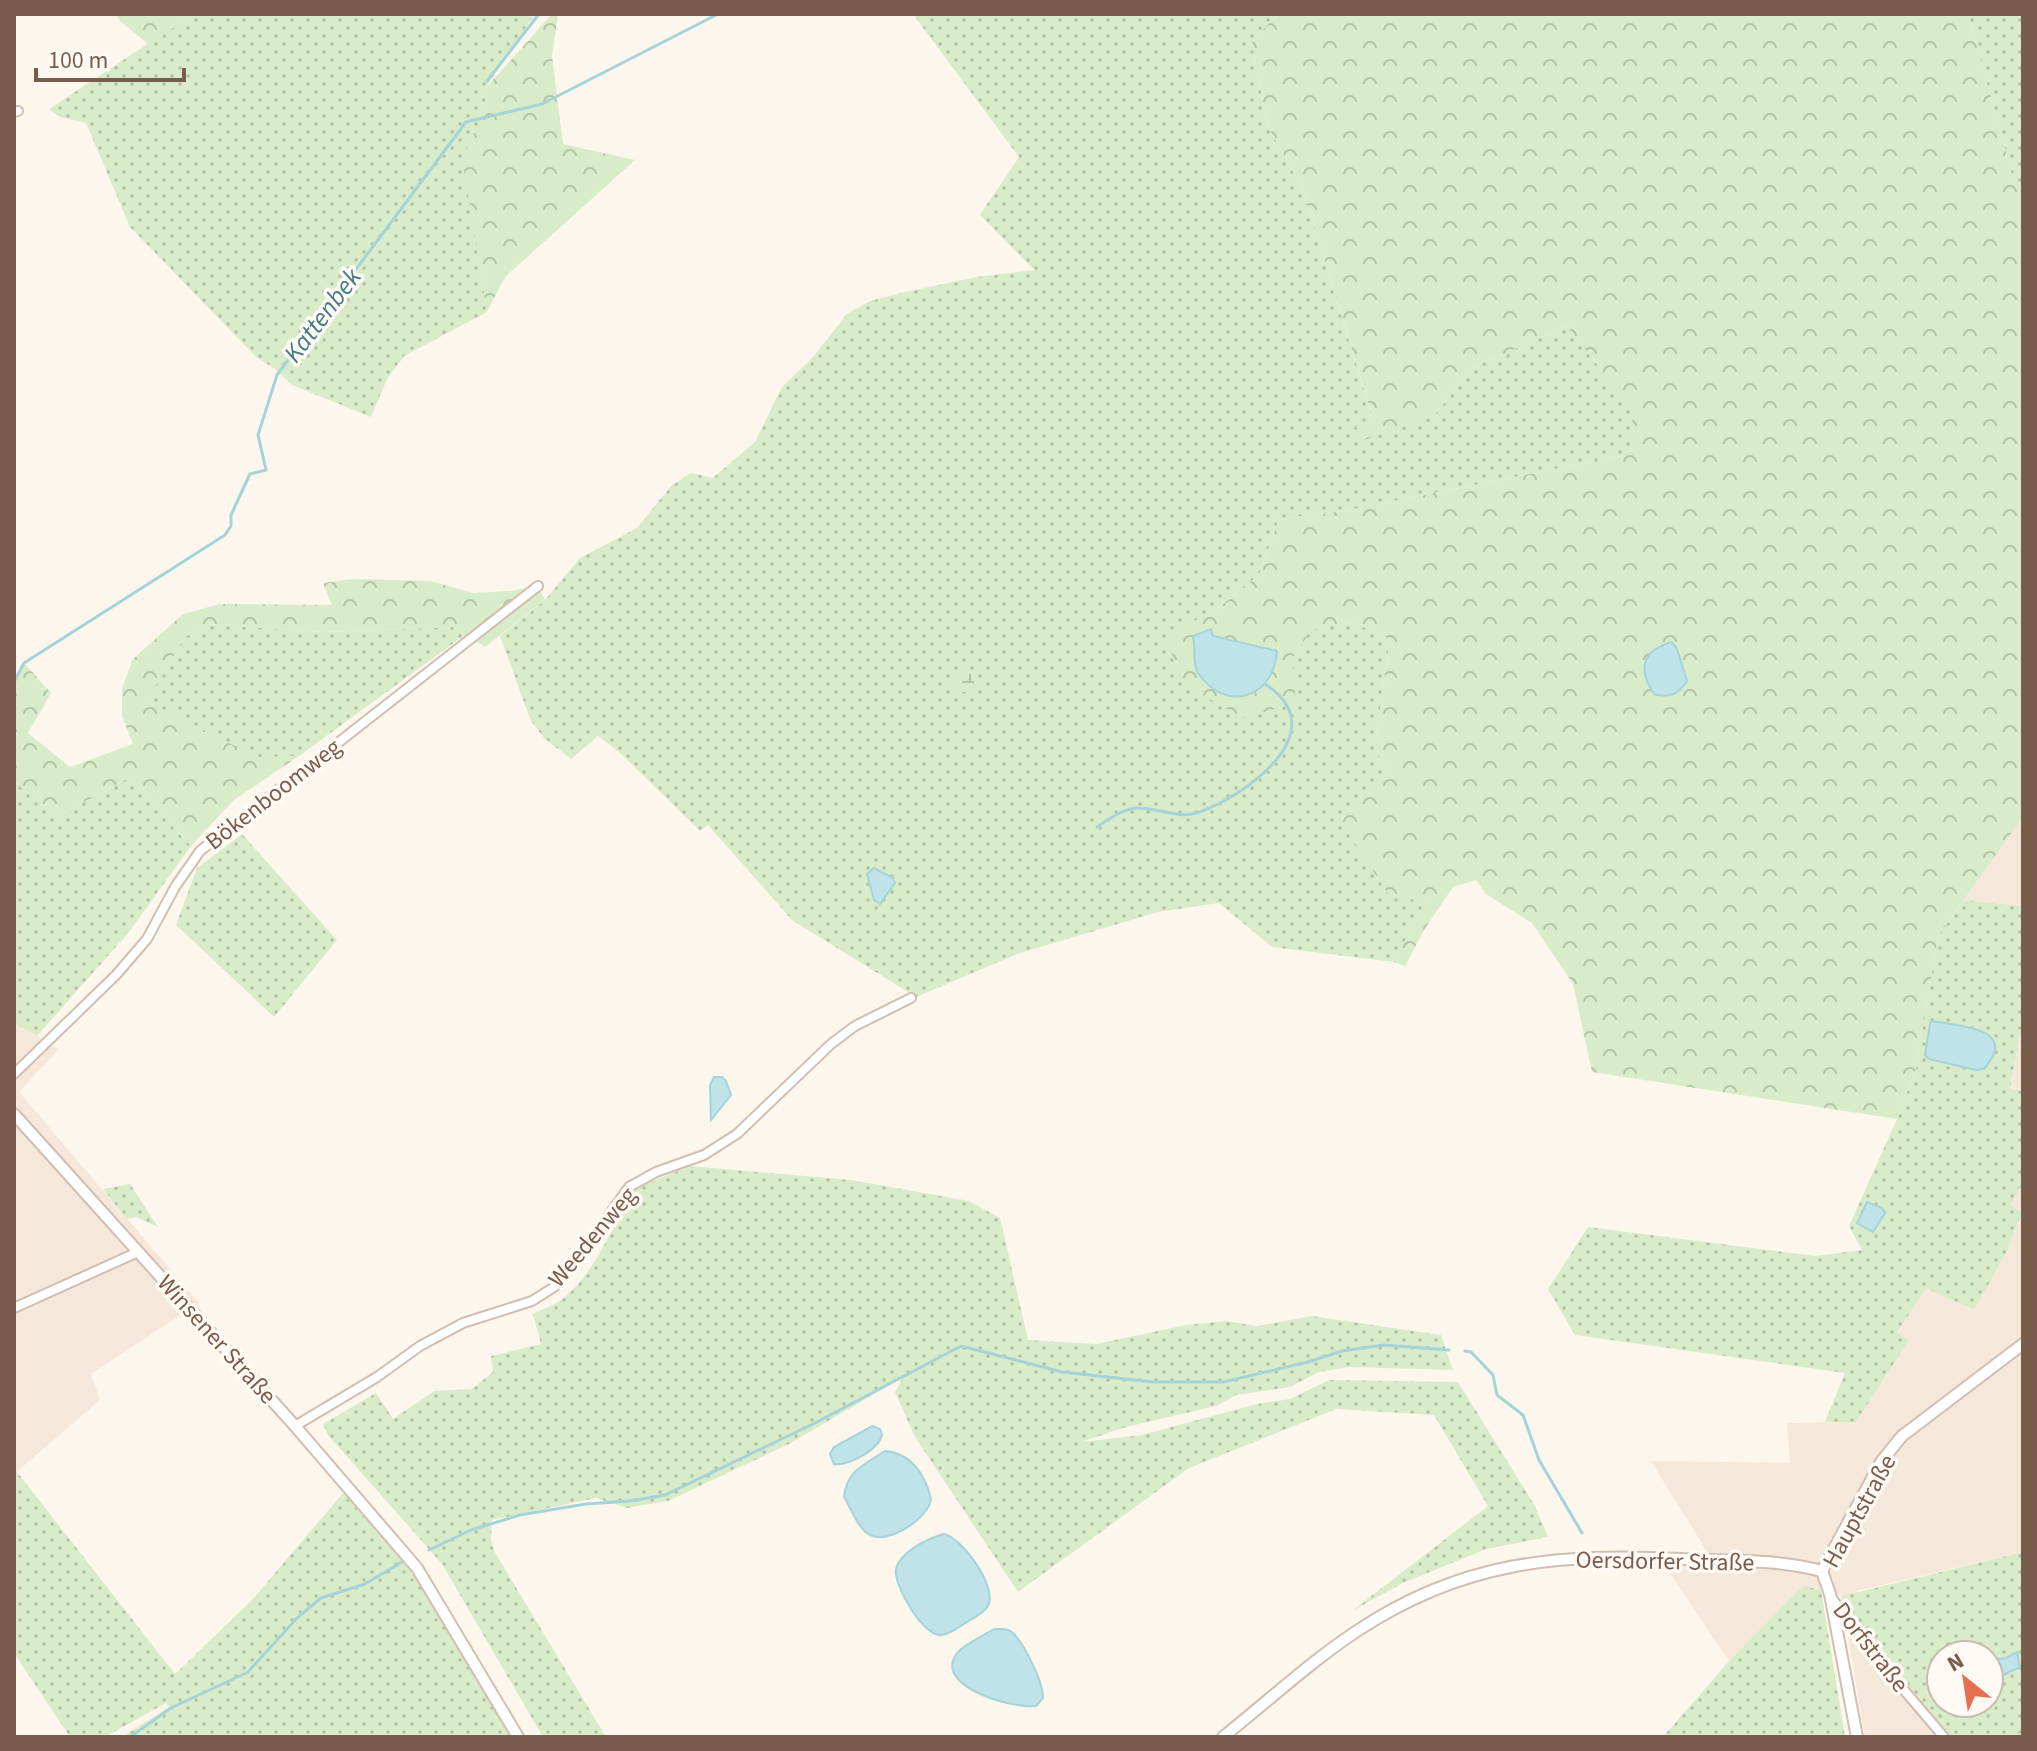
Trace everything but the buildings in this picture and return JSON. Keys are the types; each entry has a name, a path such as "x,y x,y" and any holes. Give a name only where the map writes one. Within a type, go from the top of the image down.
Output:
{"street":[{"name":"Bökenboomweg","path":"14,1074 116,975 147,939 175,887 200,851 538,586"},
{"name":"Weedenweg","path":"295,1426 377,1377 420,1346 463,1323 532,1301 554,1287 629,1187 656,1172 704,1155 721,1145 737,1134 831,1044 855,1026 911,998"},
{"name":"Winsener Straße","path":"14,1114 295,1426 417,1568 518,1737"},
{"path":"14,1308 138,1252"},
{"name":"Hauptstraße","path":"1857,1737 1830,1594 1822,1571 1881,1462 1902,1436 2023,1344"},
{"name":"Oersdorfer Straße","path":"1223,1737 1354,1633 1395,1607 1434,1588 1499,1567 1566,1558 1615,1556 1781,1564 1822,1571"},
{"name":"Dorfstraße","path":"1830,1594 1869,1649 1944,1737"}],"shaded area":[{"path":"2023,817 2023,906 1964,900"},
{"path":"14,1023 59,1049 19,1092 199,1303 91,1374 100,1400 14,1474"},
{"path":"2023,1029 2023,1091 2010,1089"},
{"path":"2023,1182 2023,1552 1857,1591 1865,1634 1925,1705 1925,1719 1937,1719 1952,1737 1865,1737 1841,1596 1803,1586 1729,1661 1669,1572 1706,1550 1651,1461 1790,1463 1787,1423 1856,1422 1909,1340 1897,1334 1926,1287 1973,1310 2007,1251 2022,1212 2011,1205"}],"green space":[{"path":"116,14 193,14 149,45"},
{"path":"193,14 535,14 485,89 485,110 463,158 487,312 404,356 387,379 371,417 292,385 256,357 130,227 86,123 60,117 49,109"},
{"path":"552,14 558,14 552,56 563,144 635,160 505,277 487,312 462,158 485,110 485,89"},
{"path":"913,14 1278,14 1252,41 1267,125 1303,189 1373,419 1356,425 1433,417 1473,367 1567,326 1634,411 1631,454 1344,511 1279,519 1259,575 1211,614 1167,633 1292,659 1310,630 1352,622 1390,639 1375,747 1386,770 1427,899 1394,962 1272,947 1219,903 1158,912 1020,953 916,997 792,920 708,825 700,831 619,752 598,736 571,759 545,739 531,721 500,636 545,600 580,558 637,528 671,486 691,473 713,478 755,442 782,387 813,357 847,314 870,301 905,292 977,277 1034,270 980,215 1019,157"},
{"path":"1278,14 1968,14 2016,189 2023,189 2023,817 1938,936 1916,1068 1897,1119 1592,1072 1573,984 1532,923 1486,894 1476,880 1453,887 1424,930 1405,966 1394,962 1426,900 1391,898 1341,822 1386,770 1375,747 1390,639 1352,622 1311,630 1292,659 1296,703 1242,718 1200,693 1177,674 1166,632 1211,614 1259,575 1279,519 1344,511 1631,454 1633,411 1567,326 1473,367 1433,417 1361,441 1356,425 1373,418 1303,189 1267,125 1252,41"},
{"path":"1968,14 2023,14 2023,189 2016,190"},
{"path":"353,579 431,581 473,593 538,586 545,600 485,647 454,627 325,632 207,624 184,638 147,701 256,757 299,756 234,800 191,846 128,778 56,817 14,781 14,682 24,663 51,693 28,733 70,767 133,744 122,716 122,688 133,659 183,614 220,604 332,605 323,583"},
{"path":"207,624 325,632 454,627 466,634 299,756 256,758 146,701 184,638"},
{"path":"963,670 971,673 974,681 971,689 963,692 955,689 952,681 955,673"},
{"path":"128,778 191,846 129,932 37,1036 14,1023 14,781 56,817"},
{"path":"242,834 337,940 274,1017 176,925 197,868"},
{"path":"1964,900 2023,906 2023,1029 2010,1089 2023,1091 2023,1182 2011,1205 2022,1212 2007,1251 1974,1310 1926,1288 1897,1333 1909,1340 1856,1422 1825,1422 1845,1373 1575,1335 1548,1289 1588,1227 1815,1256 1862,1250 1849,1226 1897,1119 1916,1068 1938,936"},
{"path":"691,1166 851,1180 969,1201 1000,1218 1028,1340 1096,1344 1186,1325 1226,1321 1257,1326 1312,1316 1441,1335 1453,1370 1349,1367 1319,1372 1290,1387 1236,1395 1216,1406 1126,1427 1081,1442 1142,1435 1257,1404 1290,1399 1329,1380 1458,1382 1535,1506 1548,1537 1486,1549 1403,1583 1352,1611 1488,1506 1434,1415 1336,1409 1189,1468 1018,1592 915,1437 895,1392 903,1377 789,1444 668,1501 627,1508 596,1498 492,1520 494,1551 606,1737 543,1737 442,1564 328,1435 323,1424 376,1393 393,1419 434,1391 472,1389 493,1372 491,1356 541,1344 533,1314 561,1300 584,1277 632,1189"},
{"path":"130,1184 158,1227 136,1217 127,1219 103,1189"},
{"path":"17,1472 175,1674 252,1600 343,1493 412,1572 511,1737 122,1737 169,1707 166,1703 105,1737 70,1737 14,1653 14,1474"},
{"path":"2023,1552 2023,1737 1952,1737 1937,1719 2005,1719 2005,1639 1925,1639 1925,1705 1865,1634 1842,1596"},
{"path":"1803,1586 1821,1590 1845,1737 1663,1737 1729,1661"}],"water":[{"path":"1211,629 1213,636 1277,651 1274,667 1258,689 1247,695 1222,693 1209,686 1198,673 1193,636"},
{"path":"1672,642 1687,681 1673,694 1654,694 1646,677 1645,662 1654,651"},
{"path":"874,868 893,878 895,883 880,904 874,900 867,874"},
{"path":"1930,1023 1971,1028 1991,1037 1995,1045 1993,1055 1984,1069 1976,1070 1929,1059 1925,1055"},
{"path":"714,1077 722,1077 726,1081 731,1095 711,1120 710,1085"},
{"path":"1867,1202 1882,1208 1885,1213 1873,1232 1857,1223"},
{"path":"872,1426 880,1429 882,1434 870,1451 855,1459 834,1464 830,1454 834,1447"},
{"path":"885,1451 902,1456 916,1466 931,1499 916,1521 897,1533 878,1537 862,1528 844,1497 853,1474"},
{"path":"944,1534 960,1544 976,1564 990,1598 982,1613 942,1635 927,1628 911,1609 899,1586 896,1569 909,1552 923,1542"},
{"path":"994,1629 1011,1631 1028,1655 1042,1691 1043,1698 1036,1706 1012,1704 982,1695 958,1679 953,1669 954,1658 966,1645"},
{"path":"2017,1652 2020,1667 2005,1674 2006,1658"}],"waterway":[{"path":"487,81 539,14"},
{"name":"Kattenbek","path":"14,682 24,663 225,535 250,474 266,470 258,435 277,375 466,122 542,104 718,14"},
{"path":"1097,827 1120,813 1136,808 1182,815 1197,813 1217,805 1259,777 1276,760 1288,741 1292,722 1285,702 1265,684"},
{"path":"429,1550 471,1530 520,1515 665,1495 815,1423 961,1346 1062,1372 1153,1382 1223,1382 1342,1351 1384,1345 1449,1350"},
{"path":"1465,1351 1471,1352 1493,1375 1497,1395 1523,1415 1539,1460 1582,1533"},
{"path":"130,1737 171,1708 248,1672 297,1618 321,1598 365,1584 402,1562"}]}
